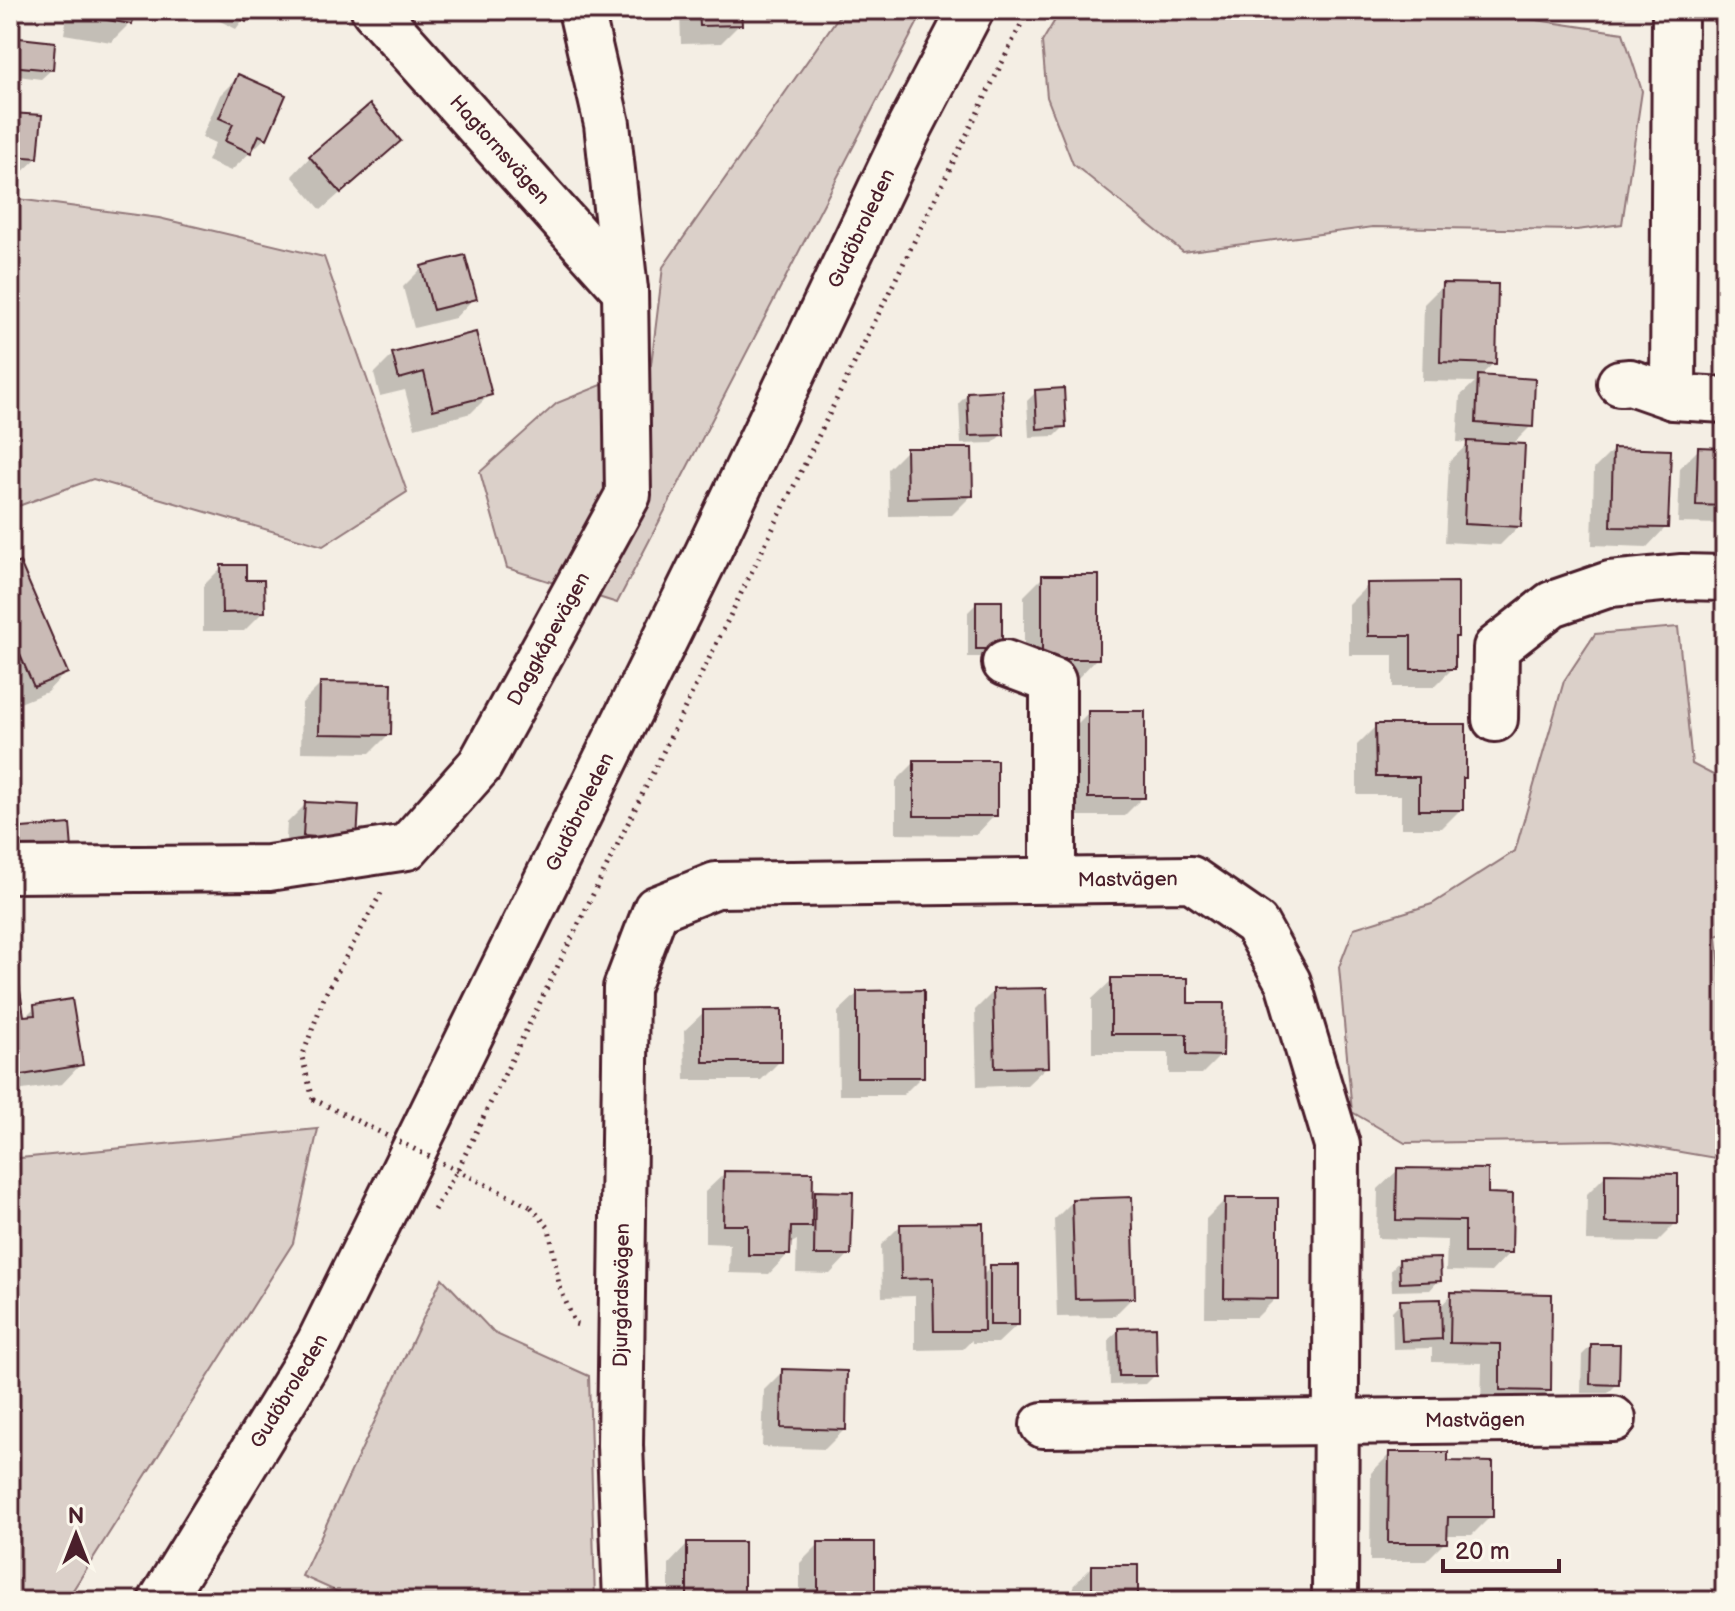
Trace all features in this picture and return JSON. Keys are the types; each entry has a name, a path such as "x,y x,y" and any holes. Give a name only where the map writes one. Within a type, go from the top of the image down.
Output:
{"street":[{"name":"Hagtornsvägen","path":"374,10 625,290"},
{"name":"Daggkåpevägen","path":"407,847 480,765 628,495 625,290 607,124 581,10"},
{"name":"Gudöbroleden","path":"161,1601 319,1343 707,554 910,127 971,10"},
{"path":"1673,397 1675,10"},
{"path":"1620,383 1630,382 1673,397 1725,400"},
{"path":"1495,719 1496,648 1552,604 1610,584 1682,577 1725,578"},
{"path":"1005,663 1053,681 1053,880"},
{"path":"10,870 269,868 407,847"},
{"name":"Mastvägen","path":"626,988 656,909 716,885 1191,879 1256,924 1288,982 1337,1145 1335,1601"},
{"name":"Djurgårdsvägen","path":"626,988 620,1445 626,1601"},
{"name":"Mastvägen","path":"1043,1425 1613,1419"}],"path":[{"path":"407,847 321,1007 302,1057 313,1099 531,1207 549,1228 559,1285 575,1324 621,1342"}],"shaded area":[{"path":"843,10 924,10 617,603 507,568 480,472 557,403 651,365 663,267"},
{"path":"1061,10 1497,10 1523,18 1623,33 1642,91 1622,224 1577,230 1373,227 1183,252 1073,164 1047,97 1042,42"},
{"path":"10,198 159,218 324,257 407,492 323,546 93,479 10,509"},
{"path":"1678,627 1692,764 1725,781 1725,932 1717,936 1725,1024 1725,1149 1715,1158 1611,1140 1405,1143 1352,1112 1339,967 1354,928 1432,904 1515,851 1564,681 1595,634"},
{"path":"318,1129 293,1243 66,1601 10,1601 10,1159"},
{"path":"442,1278 494,1333 589,1376 595,1601 358,1601 302,1576"}],"building":[{"path":"83,10 135,10 132,24 82,16"},
{"path":"224,10 253,10 246,22"},
{"path":"699,10 741,10 742,25 700,26"},
{"path":"10,37 55,42 53,70 10,66"},
{"path":"238,74 286,95 267,139 259,135 251,153 225,141 233,124 219,118"},
{"path":"370,104 401,141 341,193 309,156"},
{"path":"10,113 42,115 38,158 10,156"},
{"path":"465,255 477,299 433,310 421,266"},
{"path":"1442,283 1498,284 1496,364 1440,362"},
{"path":"476,332 492,395 433,410 424,372 399,379 392,353"},
{"path":"1478,375 1535,379 1533,427 1476,423"},
{"path":"1064,388 1066,427 1037,429 1035,390"},
{"path":"1002,390 1004,435 969,436 967,392"},
{"path":"1467,441 1525,444 1521,527 1464,524"},
{"path":"1698,447 1725,448 1725,506 1696,505"},
{"path":"906,448 972,448 973,496 907,498"},
{"path":"1613,448 1671,450 1668,528 1611,527"},
{"path":"20,562 68,673 34,687 10,632 10,566"},
{"path":"221,565 246,565 246,580 264,580 265,612 222,613"},
{"path":"1042,575 1099,575 1099,659 1042,659"},
{"path":"1458,582 1455,669 1411,669 1411,636 1368,636 1367,583"},
{"path":"976,601 1002,601 1002,649 976,649"},
{"path":"320,682 392,683 391,735 319,734"},
{"path":"1088,711 1145,711 1145,798 1088,798"},
{"path":"1375,724 1466,724 1463,810 1419,810 1419,777 1376,777"},
{"path":"914,760 997,760 997,816 914,816"},
{"path":"305,802 359,805 357,840 303,836"},
{"path":"70,824 72,849 10,855 10,829"},
{"path":"10,927 24,1016 35,1015 34,1005 72,999 83,1065 10,1077"},
{"path":"1111,978 1188,978 1188,1003 1224,1003 1223,1056 1187,1055 1187,1034 1111,1034"},
{"path":"1047,988 1049,1067 995,1068 993,989"},
{"path":"924,990 924,1077 857,1077 857,991"},
{"path":"782,1009 782,1062 703,1062 703,1010"},
{"path":"1397,1168 1488,1169 1488,1193 1513,1194 1512,1253 1465,1253 1465,1221 1396,1220"},
{"path":"724,1171 813,1172 812,1227 791,1227 790,1255 748,1255 748,1225 723,1225"},
{"path":"1605,1173 1678,1174 1678,1224 1605,1223"},
{"path":"815,1191 853,1192 851,1255 814,1255"},
{"path":"1132,1197 1135,1298 1075,1299 1072,1199"},
{"path":"1225,1198 1278,1198 1278,1299 1224,1298"},
{"path":"983,1223 984,1331 934,1331 933,1278 901,1279 900,1224"},
{"path":"1440,1258 1441,1281 1400,1283 1399,1259"},
{"path":"990,1265 1019,1265 1019,1325 990,1325"},
{"path":"1451,1292 1552,1294 1551,1391 1500,1390 1500,1344 1450,1343"},
{"path":"1441,1299 1442,1339 1402,1341 1400,1300"},
{"path":"1156,1327 1157,1376 1119,1376 1118,1328"},
{"path":"1591,1344 1620,1344 1619,1385 1590,1384"},
{"path":"782,1369 847,1371 846,1430 781,1428"},
{"path":"1389,1452 1448,1452 1448,1461 1493,1462 1493,1517 1448,1517 1447,1543 1388,1543"},
{"path":"687,1542 744,1542 744,1601 687,1601"},
{"path":"818,1542 875,1542 875,1601 818,1601"},
{"path":"1092,1565 1138,1565 1138,1601 1072,1601 1072,1594 1092,1594"},
{"path":"1509,1591 1509,1601 1410,1601 1410,1593"},
{"path":"1594,1591 1628,1591 1627,1601 1594,1601"},
{"path":"995,1595 996,1601 930,1601 930,1597"},
{"path":"1202,1595 1284,1595 1284,1601 1202,1601"}]}
